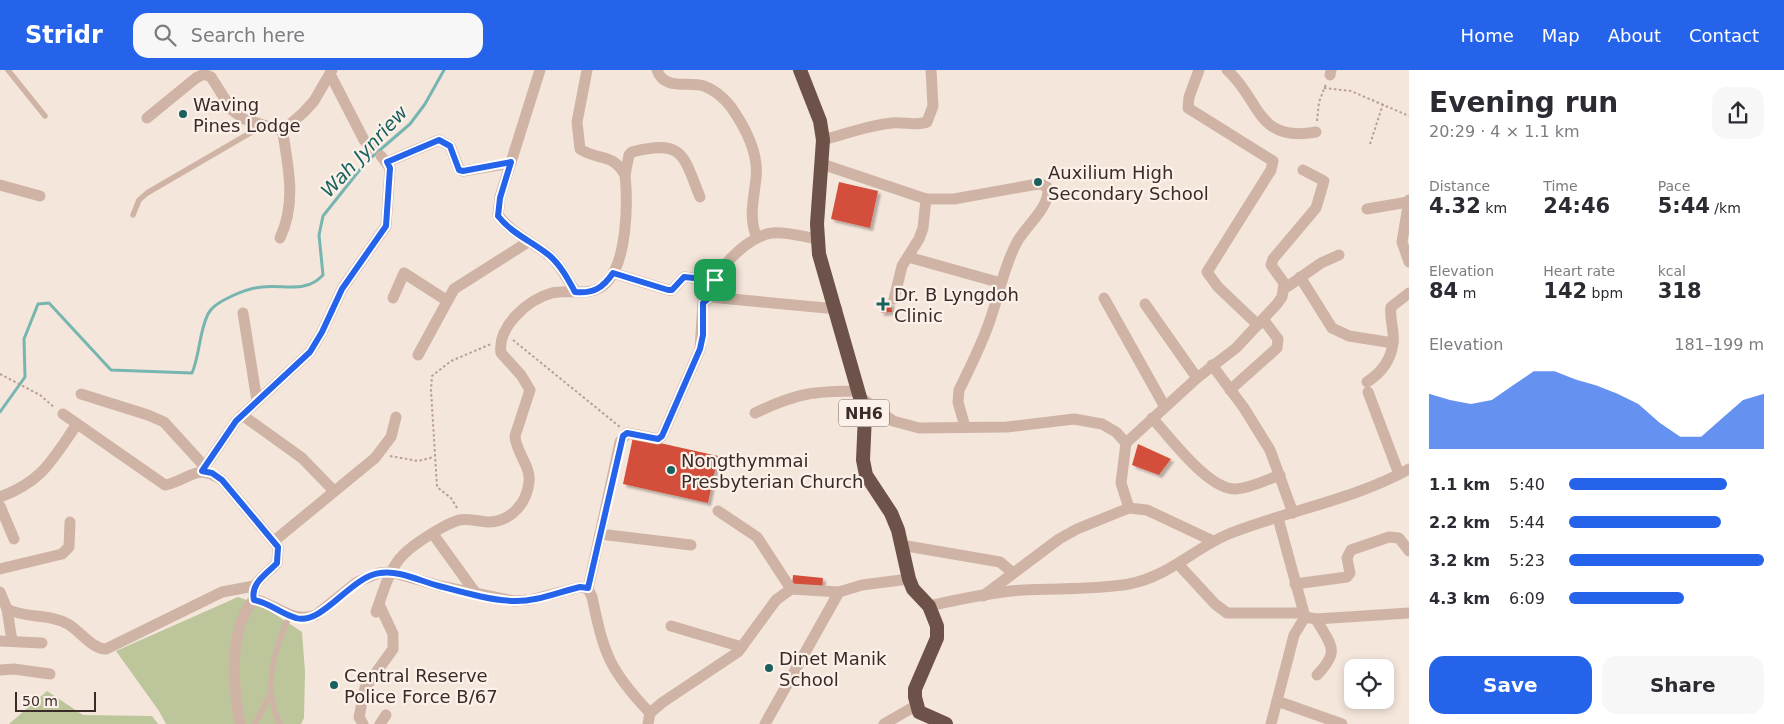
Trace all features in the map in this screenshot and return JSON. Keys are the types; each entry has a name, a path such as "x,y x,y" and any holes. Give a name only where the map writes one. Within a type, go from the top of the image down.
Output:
{"highway":[{"name":"NH6","path":"800,70 820,121 823,140 818,239 825,275 837,309 865,415 863,460 866,475 891,513 913,589 929,606 935,617 937,638 918,678 915,689 916,705"},
{"path":"916,705 920,712 946,724"}],"street":[{"path":"540,70 500,198 498,216 528,242 549,256 558,265 575,292"},
{"path":"588,70 577,122 580,149 587,153 610,158 621,166 626,174"},
{"path":"657,70 663,79 668,82 702,85 712,89 722,97 741,124 752,145 755,157 756,177 751,222 757,238"},
{"path":"823,140 888,124 920,125 928,122 933,106 931,70"},
{"path":"1199,70 1187,103 1188,108 1273,161 1271,170 1207,272 1218,287 1278,339 1277,348 1230,390"},
{"path":"1227,70 1242,86 1259,115 1273,127 1290,134 1316,132"},
{"path":"147,118 196,78 204,74 211,76 232,110 244,119 262,126 276,129 282,128 293,123 304,112 331,72"},
{"path":"331,72 364,140 371,148"},
{"path":"280,238 291,204 290,181 282,128"},
{"path":"63,414 165,485 176,483 203,469 226,433 242,415 310,352 322,332 342,289 386,226 390,168 384,159 439,140 450,146 459,170 463,171 511,162"},
{"path":"363,724 359,717 365,688 393,649 393,634 377,608 391,572 404,553 451,524 464,520 491,522 513,514 527,495 529,476 516,444 515,436 530,390 522,375 501,353 509,324 537,299 554,292 589,293 606,282 613,273 618,261 623,236 626,174 629,155 632,152 675,149 684,157 700,197"},
{"path":"822,164 926,199 954,200 1032,185 1041,184 1047,187 1049,193 1044,205 1025,228 1017,242 1000,283 987,329 958,396 965,427"},
{"path":"1129,508 1121,483 1126,443 1212,365 1236,348 1282,298 1284,284 1271,265 1316,208 1324,181 1303,170"},
{"path":"0,185 40,196"},
{"path":"894,299 899,274 919,239 923,228 926,199"},
{"path":"1367,209 1408,201 1402,242 1409,262"},
{"path":"710,297 710,289 715,280 738,251 757,238 770,233 779,233 818,239"},
{"path":"418,355 446,300 454,290 528,242"},
{"path":"1284,289 1321,262 1339,255"},
{"path":"908,257 1000,283"},
{"path":"393,298 404,273 446,300"},
{"path":"613,273 668,290 672,290 684,277 715,280"},
{"path":"1300,278 1332,328 1349,336 1393,343"},
{"path":"929,606 1021,590 1084,589 1131,584 1179,565 1213,541 1352,495 1404,472 1368,387 1379,374 1393,343 1391,307 1409,293"},
{"path":"837,309 710,297 703,303 703,335 700,349 662,436 658,439 627,433 620,442 588,588 607,657 622,683 649,719 724,663 742,646 776,600 791,589 839,592 862,585 909,579"},
{"path":"1104,298 1165,406"},
{"path":"1146,304 1197,378"},
{"path":"243,313 257,400"},
{"path":"1212,365 1270,450 1293,514"},
{"path":"755,412 810,392 860,394 884,416 904,425 919,428 1007,426 1074,419 1102,424 1116,432 1126,443"},
{"path":"81,394 148,415 164,422 203,469 222,480 274,541 279,555 277,563 254,586 252,592 254,600 242,619 236,656 235,686 240,724"},
{"path":"242,415 302,458 334,491"},
{"path":"274,541 375,458 391,437 396,417"},
{"path":"1152,418 1204,474 1225,487 1245,488 1280,475"},
{"path":"0,497 21,490 40,475 77,424"},
{"path":"0,506 14,539"},
{"path":"983,596 1077,529 1129,508 1147,510 1213,541"},
{"path":"718,511 757,537 791,589"},
{"path":"1278,518 1295,584 1308,616 1330,644 1332,654 1330,661 1317,675"},
{"path":"0,569 62,554 70,546 70,522"},
{"path":"433,534 477,595"},
{"path":"600,534 691,545"},
{"path":"1295,584 1347,577 1350,573 1347,558 1351,550 1389,537 1399,538 1409,551"},
{"path":"901,544 1000,562 1013,573"},
{"path":"1179,565 1215,604 1227,613 1308,616 1409,613"},
{"path":"254,600 263,601 296,618 307,619 316,615 357,582 378,573 391,572 477,595 514,601 530,600 580,587 588,588"},
{"path":"3,606 13,613 42,615 64,622 96,646 106,649 222,592 254,586"},
{"path":"0,592 6,641 42,643"},
{"path":"766,724 839,592"},
{"path":"1271,724 1294,635 1308,616"},
{"path":"671,626 742,646"},
{"path":"0,670 14,669 50,674"},
{"path":"1277,701 1342,724"},
{"path":"884,724 916,705"}],"lane":[{"path":"8,70 45,116"},
{"path":"133,215 139,200 147,193 262,126"},
{"path":"280,724 273,705 272,692 275,650 290,615"},
{"path":"256,724 272,692"}],"path":[{"path":"1316,132 1319,102 1330,73"},
{"path":"1324,88 1350,91 1409,116"},
{"path":"1370,144 1383,104"},
{"path":"505,333 627,433"},
{"path":"464,520 450,498 437,486 434,457 432,376 451,361 492,344"},
{"path":"0,374 40,395 63,414"},
{"path":"375,458 382,454 418,461 434,457"}],"green space":[{"path":"238,597 261,605 302,632 305,672 304,718 301,724 166,724 159,711 116,651"},
{"path":"47,691 83,715 152,716 158,724 9,724"}],"building":[{"path":"839,182 878,191 870,228 831,219"},
{"path":"891,302 892,312 881,313 880,303"},
{"name":"Nongthymmai Presbyterian Church","path":"633,437 718,456 708,503 623,484"},
{"path":"1138,444 1171,459 1159,475 1132,465"},
{"path":"793,575 823,578 822,589 792,586"}],"waterway":[{"name":"Wah Jynriew","path":"0,412 25,377 24,339 38,304 49,303 111,370 192,373 205,321 211,309 217,304 232,296 256,288 270,286 294,287 316,281 323,275 319,235 323,216 366,162 410,124 425,104 444,70"}],"place":[{"name":"Waving Pines Lodge","path":"183,114"},
{"name":"Auxilium High Secondary School","path":"1038,182"},
{"name":"Dr. B Lyngdoh Clinic","path":"883,304"},
{"name":"Nongthymmai Presbyterian Church","path":"671,470"},
{"name":"Dinet Manik School","path":"769,668"},
{"name":"Central Reserve Police Force B/67","path":"334,685"}],"route":[{"path":"439,140 450,146 459,170 463,171 511,162 497,209 498,216 528,242 549,256 564,272 575,292 589,293 606,282 613,273 668,290 672,290 680,279 684,277 715,280 710,289 710,297 703,303 703,335 700,349 662,436 658,439 627,433 620,442 588,588 570,589 530,600 497,600 391,572 378,573 357,582 316,615 307,619 296,618 263,601 254,600 252,592 254,586 277,563 278,547 222,480 212,473 202,471 226,433 236,421 310,352 317,342 342,289 386,226 390,168 387,162 439,140"}]}
